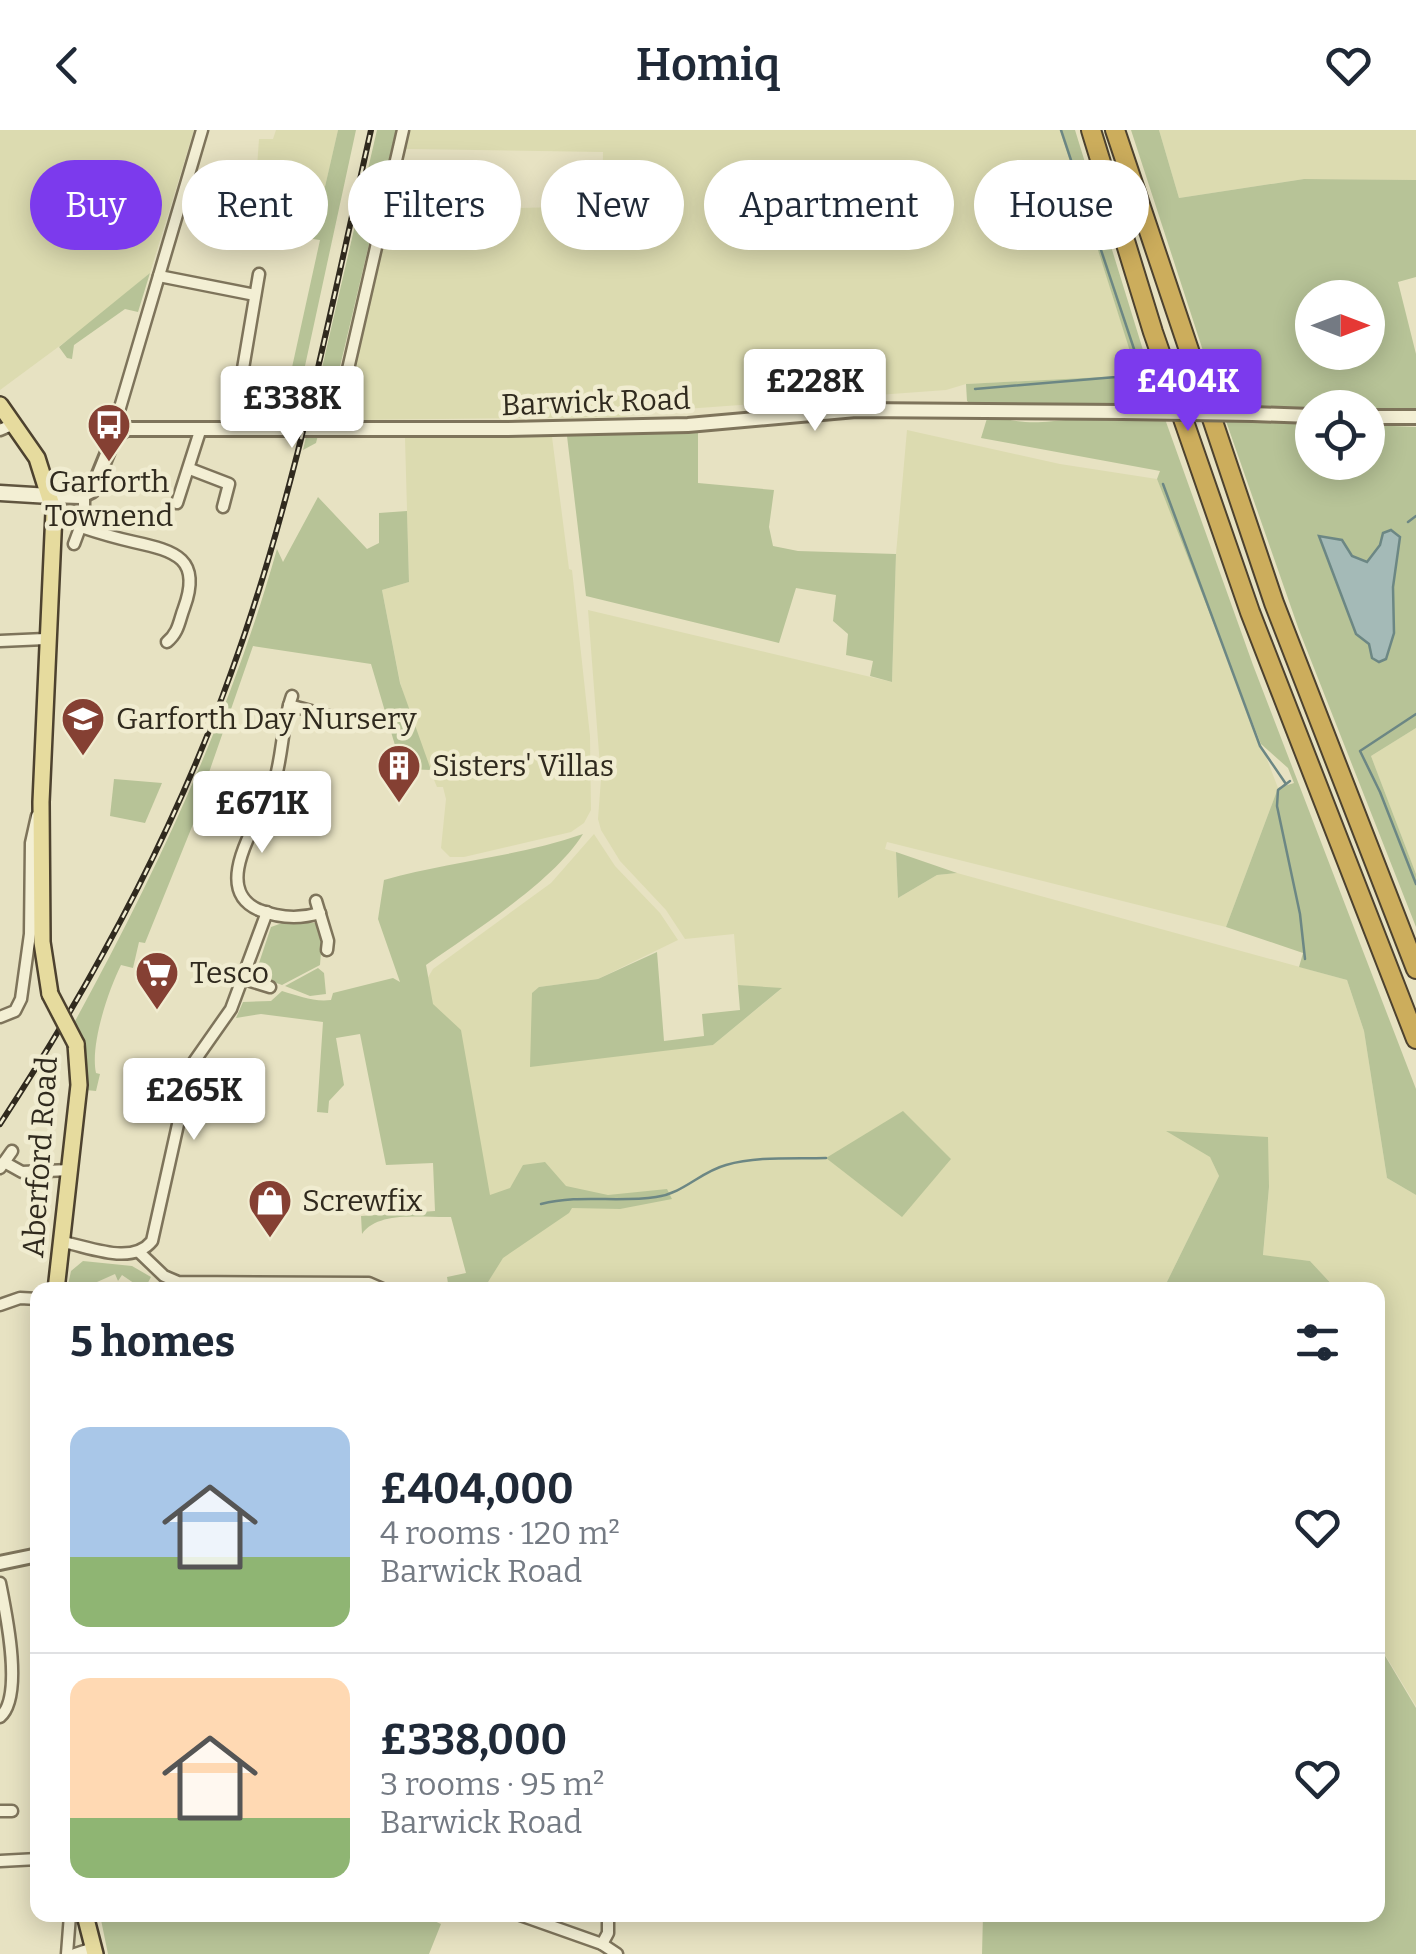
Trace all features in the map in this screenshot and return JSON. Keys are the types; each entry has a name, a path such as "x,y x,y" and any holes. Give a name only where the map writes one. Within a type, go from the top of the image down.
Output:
{"highway":[{"path":"1091,130 1154,332 1244,594 1416,1040"},
{"path":"1115,130 1274,602 1416,970"}],"main road":[{"name":"Aberford Road","path":"0,405 7,427 36,458 50,496 54,554 46,640 42,942 50,994 76,1044 79,1085 57,1282"},
{"path":"0,494 50,496"},
{"path":"87,1922 94,1951"}],"street":[{"path":"50,496 84,496 95,486 112,440 121,430 118,410 202,130"},
{"path":"334,430 403,130"},
{"path":"236,410 259,274"},
{"path":"159,276 255,295"},
{"path":"238,394 265,398"},
{"name":"Barwick Road","path":"121,430 688,425 856,410 1295,415"},
{"path":"1385,416 1416,417"},
{"path":"196,501 179,499 200,428"},
{"path":"190,469 229,484 223,506"},
{"path":"74,544 86,510 84,496"},
{"path":"81,527 167,549 183,560 190,574 190,589 178,630 167,642"},
{"path":"183,560 195,553"},
{"path":"0,642 46,640"},
{"path":"320,913 300,918 256,909 246,900 237,873 242,852 275,781 290,700 329,716"},
{"path":"268,799 298,810"},
{"path":"5,1015 18,1008 23,992 30,934 30,842 41,802"},
{"path":"316,901 327,950"},
{"path":"63,1242 128,1255 148,1247 191,1066 227,1016 267,912"},
{"path":"244,979 270,987"},
{"path":"12,1152 2,1165 22,1172 70,1170"},
{"path":"140,1252 164,1276 178,1282"},
{"path":"0,1306 20,1298 30,1299"},
{"path":"0,1563 30,1557"},
{"path":"0,1583 11,1677 9,1707 0,1717"},
{"path":"0,1861 30,1860"},
{"path":"67,1954 69,1922"},
{"path":"540,1922 602,1944 617,1954"},
{"path":"602,1944 608,1922"},
{"path":"75,1954 94,1951"}],"green space":[{"path":"0,130 194,130 162,234 162,160 30,160 30,250 157,250 150,273 0,390"},
{"path":"276,130 338,130 328,174 328,160 258,160 259,139 273,139"},
{"path":"338,130 356,130 292,426 280,422 318,250 328,250 328,174"},
{"path":"377,130 396,130 389,160 370,160"},
{"path":"409,130 1060,130 1070,160 974,160 974,250 1098,250 1134,363 1123,376 966,384 946,390 644,412 625,417 348,420 342,403 381,250 521,250 521,208 541,207 541,250 684,250 684,160 603,160 603,152 404,149"},
{"path":"1060,130 1075,130 1084,160 1069,160"},
{"path":"1131,130 1159,130 1179,198 1304,179 1416,180 1416,277 1398,282 1416,354 1416,409 1385,409 1385,390 1295,390 1295,407 1221,406 1149,185 1149,160 1141,160"},
{"path":"1159,130 1416,130 1416,180 1304,179 1179,198"},
{"path":"349,250 368,250 329,413 322,419 316,443 303,450"},
{"path":"1098,250 1112,250 1160,405 967,401 966,384 1122,376 1134,364"},
{"path":"150,273 138,312 125,309 74,345 72,359 67,358 59,347"},
{"path":"988,415 1032,422 1165,419 1253,665 1416,1089 1416,1195 1387,1178 1364,1031 1347,980 1299,967 1303,953 1226,927 1278,788 1294,783 1288,768 1261,744 1157,479 1160,471 981,438"},
{"path":"1226,421 1295,423 1295,480 1385,480 1385,426 1416,427 1416,728 1371,756 1416,874 1416,927 1299,630","holes":["1319,536 1342,540 1352,556 1368,562 1380,545 1400,537 1393,587 1394,633 1389,652 1372,658"]},
{"path":"907,430 1060,464 1157,479 1278,788 1226,927 887,842 885,849 896,852 898,898 937,875 957,873 1347,980 1364,1031 1387,1178 1416,1195 1416,1706 1385,1655 1385,1282 1330,1282 1310,1261 1263,1256 1269,1187 1208,1152 1219,1176 1167,1282 486,1282 427,979 433,969 551,883 594,834 615,866 660,913 678,940 598,979 539,987 660,1049 713,1045 781,989 738,985 734,934 685,939 666,910 620,861 601,830 601,779 588,610 892,682 896,554"},
{"path":"698,433 698,483 774,490 769,527 773,546 798,551 896,554 892,682 870,676 873,661 846,655 848,634 833,621 836,595 796,588 779,643 586,596 567,436"},
{"path":"552,437 572,570 590,736 591,810 584,823 571,832 450,857 441,848 446,799 443,787 437,787 417,739 400,682 382,590 409,582 405,438"},
{"path":"318,497 367,549 379,543 379,513 407,511 409,582 382,590 400,683 431,770 402,769 371,664 253,646 206,781 208,787 145,943 139,942 133,968 121,965 111,989 96,1048 96,1073 100,1074 96,1091 86,1090 84,1047 74,1023 189,792 237,672 277,549 283,562"},
{"path":"1416,728 1416,874 1371,756"},
{"path":"114,779 162,783 145,823 110,816"},
{"path":"583,834 532,888 426,965 433,1004 461,1030 490,1195 510,1188 523,1165 545,1162 566,1186 608,1195 667,1189 672,1199 620,1209 572,1208 503,1258 488,1282 448,1282 447,1277 466,1273 451,1217 390,1218 369,1226 362,1234 361,1216 435,1211 433,1163 386,1165 360,1034 336,1038 344,1085 329,1101 328,1113 317,1112 323,1022 261,1014 236,1018 243,1002 271,1001 282,991 331,1000 333,993 393,978 400,982 378,919 384,880"},
{"path":"896,852 957,873 937,875 898,898"},
{"path":"285,922 316,923 320,926 322,946 320,965 282,985 260,977 258,966 271,927"},
{"path":"657,952 664,1041 704,1036 702,1014 740,1010 738,985 782,988 713,1045 530,1067 532,993 539,987 598,979"},
{"path":"318,968 324,973 326,994 310,996 285,986"},
{"path":"903,1111 951,1159 902,1217 826,1158"},
{"path":"1166,1131 1268,1137 1269,1187 1263,1255 1310,1261 1330,1282 1167,1282 1219,1176 1210,1157"},
{"path":"83,1261 132,1266 151,1277 148,1282 132,1282 122,1275 118,1281 115,1274 97,1282 69,1282 71,1271"},
{"path":"1385,1656 1416,1708 1416,1954 982,1954 983,1922 1385,1922"},
{"path":"101,1922 441,1924 429,1954 108,1954"}],"water":[{"path":"1391,530 1400,537 1393,587 1394,633 1386,659 1379,662 1372,658 1369,644 1356,634 1319,536 1342,540 1352,556 1367,562 1380,545 1383,533"}],"waterway":[{"path":"975,389 1116,377 1137,369 1136,355 1061,130"},
{"path":"1163,484 1260,746 1286,784"},
{"path":"1408,522 1416,516"},
{"path":"1416,714 1360,751 1416,884"},
{"path":"1290,781 1278,790 1277,806 1300,914 1305,959"},
{"path":"541,1204 656,1197 738,1162 826,1158"}],"railway":[{"path":"0,1124 129,905 209,732 254,607 293,472 371,130"}],"place":[{"name":"Garforth Townend","path":"109,463"},
{"name":"Garforth Day Nursery","path":"83,757"},
{"name":"Sisters' Villas","path":"399,804"},
{"name":"Tesco","path":"157,1011"},
{"name":"Screwfix","path":"270,1239"}]}
